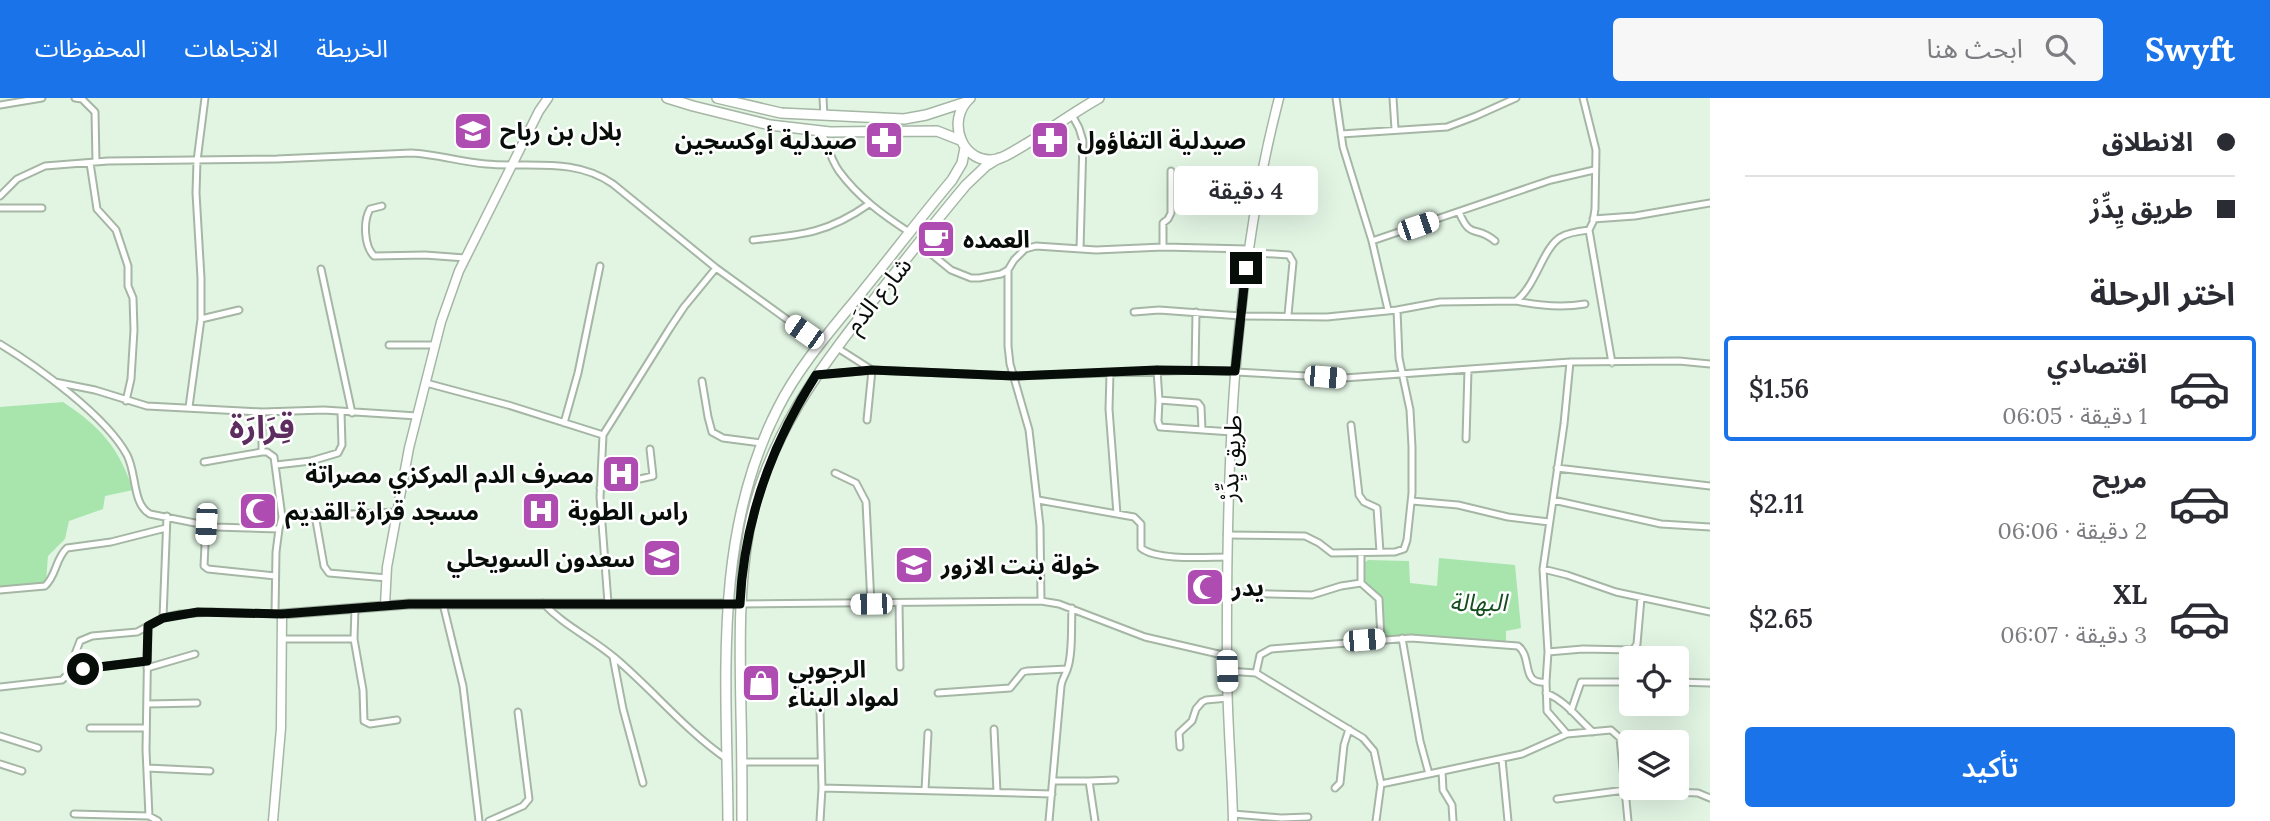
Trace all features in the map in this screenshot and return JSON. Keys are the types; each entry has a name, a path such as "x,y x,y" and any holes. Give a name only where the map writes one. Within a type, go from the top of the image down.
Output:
{"main road":[{"path":"667,98 771,125 821,131 937,131 962,144 982,159 999,159"},
{"path":"717,98 781,113 904,119 968,100"},
{"name":"شارع الدَم","path":"743,820 740,604 750,528 759,491 783,432 836,346 966,185 986,166 1072,115 1082,103 1099,98"},
{"name":"شارع الدَم","path":"728,821 727,605 747,483 761,443 785,394 821,344 952,180 961,163 962,144 958,118 968,100"}],"street":[{"path":"0,105 42,98"},
{"path":"75,98 82,99 95,113 93,162 97,209 116,230 128,267 134,330 131,379 126,401"},
{"path":"189,407 201,319 196,193 205,98"},
{"path":"539,111 542,98"},
{"path":"385,605 397,512 417,416 452,286 539,111 548,98"},
{"path":"823,98 824,116"},
{"name":"طريق يِدِّرْ","path":"1233,818 1227,671 1227,536 1235,371 1266,151 1279,98"},
{"path":"1336,98 1340,134 1388,310"},
{"path":"1393,98 1395,130"},
{"path":"1340,134 1436,129 1457,124 1516,98"},
{"path":"1583,98 1596,150 1593,219 1589,230 1612,363"},
{"path":"1072,115 1083,141 1080,249"},
{"path":"821,131 839,170 869,204 909,232"},
{"path":"0,196 17,179 45,166 93,162 411,153 480,164 564,166 600,175 716,268 821,344"},
{"path":"1371,241 1551,180 1594,170"},
{"path":"1163,247 1163,223 1171,213 1171,171"},
{"path":"0,183 5,190"},
{"path":"1593,219 1635,216 1710,202"},
{"path":"754,240 815,232 844,220 869,204"},
{"path":"382,206 370,209 366,216 368,247 374,256 425,255 465,258"},
{"path":"0,208 42,208"},
{"path":"1459,212 1465,228 1470,232 1487,234 1495,241"},
{"path":"1516,301 1531,283 1559,238 1589,230"},
{"path":"919,244 951,270 971,278 989,278 1008,270"},
{"path":"1041,601 1038,500 1029,430 1008,346 1008,270 1018,254 1030,247 1046,246 1080,249 1163,247 1253,251 1289,256 1293,262 1288,316"},
{"path":"564,424 579,373 600,266"},
{"path":"608,603 600,488 603,435 684,307 716,268"},
{"path":"321,269 352,413"},
{"path":"1134,312 1160,310 1241,316 1327,317 1397,310 1440,302 1516,301 1545,307 1585,304"},
{"path":"201,319 239,310"},
{"path":"1227,536 1305,536 1319,542 1332,553 1399,552 1406,546 1412,501 1410,410 1402,376 1397,310"},
{"path":"1195,370 1196,312"},
{"path":"0,344 55,382 119,442 134,473 141,507 150,514 238,529 279,529"},
{"path":"389,345 435,345"},
{"path":"836,346 872,370"},
{"path":"816,375 872,370 1014,376 1195,370 1344,378 1402,376 1570,362 1679,361 1710,364"},
{"path":"1567,734 1546,711 1548,652 1544,569 1570,362"},
{"path":"867,420 872,370"},
{"path":"1157,370 1159,426 1232,432"},
{"path":"1466,439 1468,370"},
{"path":"1110,373 1108,409 1117,514"},
{"path":"702,381 712,432 723,438 761,443"},
{"path":"55,382 95,390 147,406 417,416"},
{"path":"426,383 603,435"},
{"path":"1160,400 1199,404 1202,430"},
{"path":"262,412 262,452"},
{"path":"276,466 311,461 338,453 342,445 341,412"},
{"path":"1351,425 1359,495 1364,502 1377,508 1380,552"},
{"path":"600,488 653,477 650,449"},
{"path":"204,462 262,452 273,456 276,466 282,517 275,576 282,639 281,728 273,821"},
{"path":"1557,468 1710,485"},
{"path":"835,473 856,483 866,502 871,604"},
{"path":"1038,500 1134,517 1140,521 1143,551 1192,557 1227,557"},
{"path":"1553,500 1661,524 1710,527"},
{"path":"1412,501 1458,505 1508,517 1549,522"},
{"path":"282,517 397,512"},
{"path":"315,515 322,558 329,573 387,578"},
{"path":"163,618 167,516"},
{"path":"206,524 205,566 208,569 275,576"},
{"path":"0,590 45,586 52,577 57,559 67,548 111,542 166,528"},
{"path":"1361,553 1361,583 1379,599 1381,639"},
{"path":"1544,569 1641,598 1710,612"},
{"path":"1228,593 1312,595 1361,583"},
{"path":"1548,652 1583,649 1633,650 1637,644 1641,598"},
{"path":"0,687 62,680 67,675 80,641 92,636 137,632 163,618 198,612 279,614 385,605 1041,601 1072,608 1145,638 1227,656"},
{"path":"543,603 564,622 613,655 698,737 728,760"},
{"path":"899,603 900,667"},
{"path":"443,604 463,686 479,821"},
{"path":"355,608 354,639 363,690 364,721 370,724 397,720"},
{"path":"1049,821 1061,686 1068,669 1072,608"},
{"path":"148,626 146,728 149,816"},
{"path":"1402,638 1420,741 1429,774"},
{"path":"282,639 354,639"},
{"path":"1256,673 1259,657 1266,650 1381,639 1448,639 1518,646 1523,650 1531,678 1537,683 1546,682"},
{"path":"148,668 195,654"},
{"path":"613,655 623,709 643,783"},
{"path":"83,669 147,661"},
{"path":"939,693 1010,688 1023,672 1068,669"},
{"path":"1227,671 1256,673 1363,738 1374,751 1381,784 1377,800 1377,821"},
{"path":"1571,711 1581,682 1619,682"},
{"path":"1689,682 1710,682"},
{"path":"1546,693 1560,699 1593,732"},
{"path":"1180,747 1179,733 1192,721 1198,705 1206,699 1228,698"},
{"path":"147,704 197,703"},
{"path":"820,709 820,821"},
{"path":"489,821 523,806 529,799 519,712"},
{"path":"90,728 146,728"},
{"path":"994,729 997,792"},
{"path":"1335,788 1340,783 1344,745 1349,729"},
{"path":"1381,784 1502,759 1536,749 1567,734 1611,730 1619,736"},
{"path":"925,790 928,733"},
{"path":"0,737 38,748"},
{"path":"1502,759 1508,821"},
{"path":"742,762 821,762"},
{"path":"0,764 22,771"},
{"path":"147,768 210,771"},
{"path":"1442,771 1443,790 1452,805 1454,821"},
{"path":"1054,781 1115,780"},
{"path":"1089,781 1095,821"},
{"path":"822,788 1052,793"},
{"path":"1557,799 1619,791"},
{"path":"1689,793 1710,798"},
{"path":"1626,800 1628,821"},
{"path":"74,814 116,818 149,816 158,821"},
{"path":"1233,818 1308,817"}],"green space":[{"path":"63,402 88,420 115,450 133,490 105,496 103,509 69,521 65,539 48,556 46,582 0,587 0,407"},
{"name":"البهالة","path":"1439,558 1515,565 1521,628 1506,631 1506,644 1389,639 1383,634 1381,604 1365,587 1364,563 1368,560 1409,561 1410,583 1437,586"}],"place":[{"name":"بلال بن رباح","path":"473,131"},
{"name":"صيدلية أوكسجين","path":"884,140"},
{"name":"صيدلية التفاؤول","path":"1050,140"},
{"name":"العمده","path":"936,239"},
{"name":"مصرف الدم المركزي مصراتة","path":"621,474"},
{"name":"مسجد قرارة القديم","path":"258,511"},
{"name":"راس الطوبة","path":"541,511"},
{"name":"سعدون السويحلي","path":"662,558"},
{"name":"خولة بنت الازور","path":"914,565"},
{"name":"يدر","path":"1205,587"},
{"name":"الرجوبي لمواد البناء","path":"761,683"}],"district":[{"name":"قِرَارَة","path":"262,426"}],"route":[{"path":"83,669 147,661 148,626 163,618 180,614 282,614 409,604 740,604 741,583 756,501 783,432 816,375 872,370 1014,376 1157,370 1235,371 1246,268"}]}
